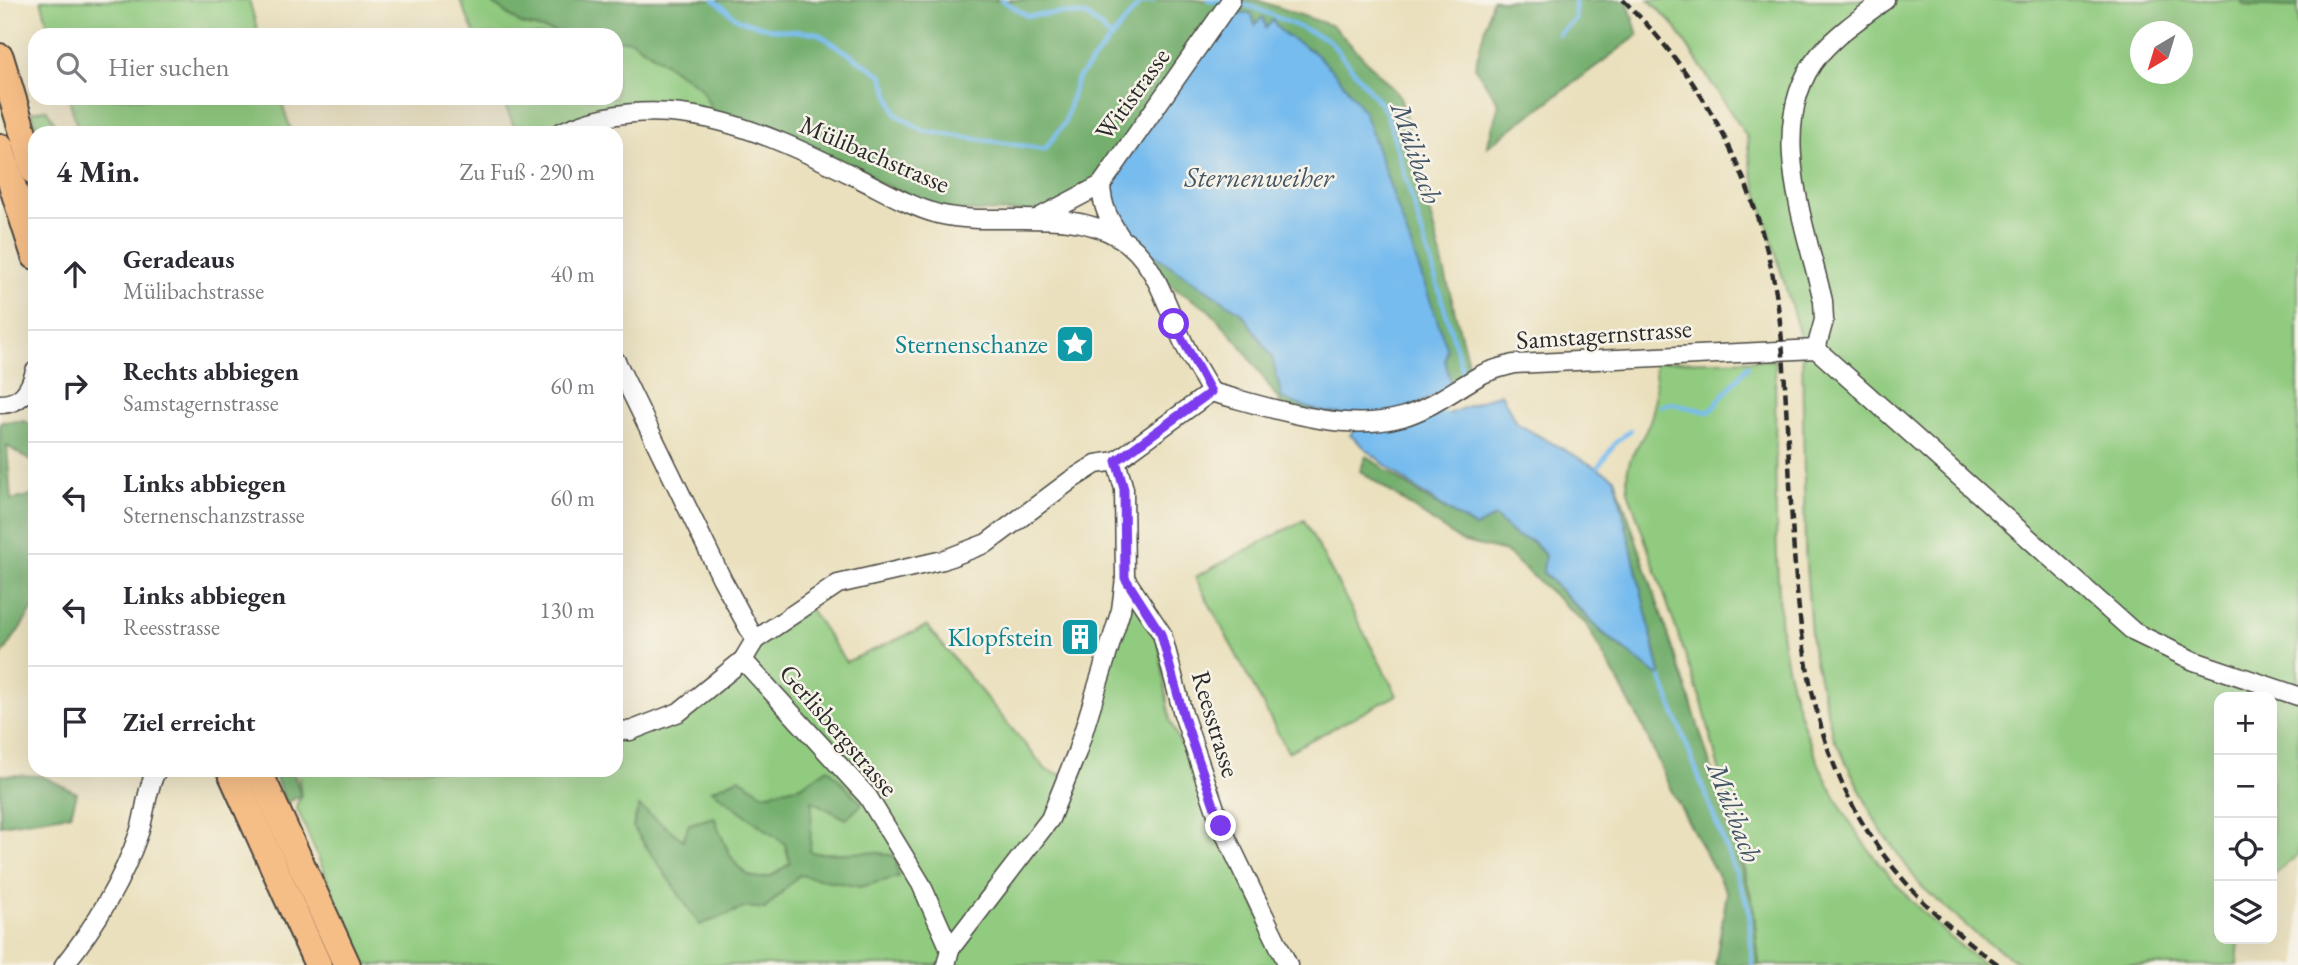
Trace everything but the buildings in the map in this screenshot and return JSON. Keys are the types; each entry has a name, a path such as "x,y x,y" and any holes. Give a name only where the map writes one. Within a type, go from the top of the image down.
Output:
{"highway":[{"path":"0,57 28,149"},
{"path":"0,147 28,234"},
{"path":"233,777 318,965"},
{"path":"261,777 347,965"}],"street":[{"path":"1885,0 1843,31 1819,55 1804,78 1794,108 1791,138 1796,180 1823,301 1824,320 1815,349 2134,632 2194,661 2298,696"},
{"name":"Witistrasse","path":"1040,217 1101,185 1227,6"},
{"name":"Mülibachstrasse","path":"580,126 626,111 654,110 701,116 777,141 900,199 939,214 977,218 1040,217 1104,231 1121,238"},
{"path":"623,730 630,730 680,712 744,660 755,640 838,584 943,560 987,543 1088,469 1096,464 1116,461 1211,392 1158,285 1108,218 1102,202 1101,185"},
{"name":"Samstagernstrasse","path":"1211,392 1341,421 1373,422 1403,417 1429,406 1481,374 1527,362 1815,349"},
{"path":"623,375 722,579 755,640"},
{"path":"0,404 10,404 23,396 28,386"},
{"path":"948,957 1050,819 1077,752 1121,610 1125,578 1124,489 1116,461"},
{"name":"Reesstrasse","path":"1125,578 1161,634 1183,714 1221,826 1288,965"},
{"name":"Gerlisbergstrasse","path":"744,660 868,797 921,884 948,957"},
{"path":"64,965 89,934 117,884 140,830 155,777"}],"green space":[{"path":"41,0 249,0 257,28 49,28"},
{"path":"460,0 488,0 521,24 538,28 472,28"},
{"path":"488,0 1257,0 1333,26 1400,96 1470,371 1451,384 1373,135 1311,50 1278,31 1255,26 1251,13 1231,14 1100,179 1047,212 948,211 716,116 700,87 631,40 623,40 623,28 538,28 521,24"},
{"path":"1492,0 1627,0 1638,35 1487,147 1499,104 1475,67"},
{"path":"1649,0 2242,0 2243,5 2298,7 2298,855 2277,872 2277,692 2214,692 2214,944 2239,944 2237,965 2022,965 1977,935 1921,886 1879,828 1833,736 1812,648 1805,550 1802,343 1751,169 1747,137 1673,24"},
{"path":"2242,0 2298,0 2298,7 2243,5"},
{"path":"623,40 631,40 700,87 716,116 669,107 582,126 514,126 505,105 623,105"},
{"path":"71,105 282,105 290,126 77,126"},
{"path":"46,109 57,126 36,126 32,112"},
{"path":"1141,236 1234,305 1267,343 1350,420 1283,406 1239,343 1209,310 1160,279 1140,251"},
{"path":"1775,360 1776,523 1781,629 1794,695 1810,742 1829,785 1852,826 1879,864 1911,900 1985,965 1759,965 1753,905 1703,706 1628,491 1627,479 1630,461 1646,431 1654,407 1655,362"},
{"path":"0,422 28,423 28,460 7,446 11,500 28,496 28,616 0,658"},
{"path":"1366,456 1430,501 1475,526 1496,517 1516,536 1532,541 1545,555 1543,573 1602,633 1661,677 1615,478 1689,696 1753,905 1759,965 1715,965 1727,893 1670,788 1642,725 1586,624 1506,552 1461,541 1360,471"},
{"path":"1304,520 1397,695 1288,752 1195,577"},
{"path":"1127,592 1158,637 1170,721 1282,965 364,965 296,806 301,796 299,777 623,777 623,726 679,712 808,606 846,662 927,626 1046,770 1069,777"},
{"path":"828,768 862,804 846,819 812,801 810,852 886,854 896,857 898,877 860,887 799,875 765,909 746,907 700,925 633,827 639,806 683,840 689,824 714,817 727,849 740,869 759,878 771,876 790,863 785,844 712,790 739,778 764,794 801,786"},
{"path":"0,775 44,777 77,793 71,814 0,825"},
{"path":"275,777 295,777 301,796 286,803"}],"water":[{"name":"Sternenweiher","path":"1251,13 1255,25 1263,17 1266,28 1273,20 1285,34 1326,63 1364,112 1447,348 1445,361 1451,384 1433,397 1413,406 1369,415 1346,415 1324,412 1282,398 1272,357 1242,313 1142,247 1118,220 1107,197 1117,172 1231,14"},
{"path":"1501,393 1516,423 1615,478 1661,678 1602,632 1543,572 1545,555 1533,541 1516,536 1495,517 1475,527 1410,484 1350,435 1357,426 1396,426 1432,415 1446,415"}],"waterway":[{"name":"Mülibach","path":"714,0 739,20 771,29 817,33 882,75 896,114 923,131 1045,149 1065,122 1076,81 1140,3 1153,0"},
{"path":"1002,0 1027,16 1062,13 1088,16 1110,36"},
{"name":"Mülibach","path":"1209,0 1226,2"},
{"path":"1558,34 1575,20 1575,0"},
{"name":"Mülibach","path":"1234,3 1253,7 1329,40 1386,111 1464,375"},
{"path":"1661,406 1669,403 1709,412 1748,366"},
{"name":"Mülibach","path":"1430,411 1446,416"},
{"path":"1598,467 1616,442 1631,430"},
{"name":"Mülibach","path":"1661,678 1749,908 1752,965"}],"railway":[{"path":"1623,0 1678,62 1722,132 1754,207 1766,247 1775,287 1782,345 1798,598 1807,668 1823,734 1848,797 1884,855 1934,911 1999,965"}],"place":[{"name":"Sternenschanze","path":"1075,344"},
{"name":"Klopfstein","path":"1080,637"}],"route":[{"path":"1174,324 1211,392 1116,461 1124,489 1125,578 1161,634 1183,714 1221,826"}]}
